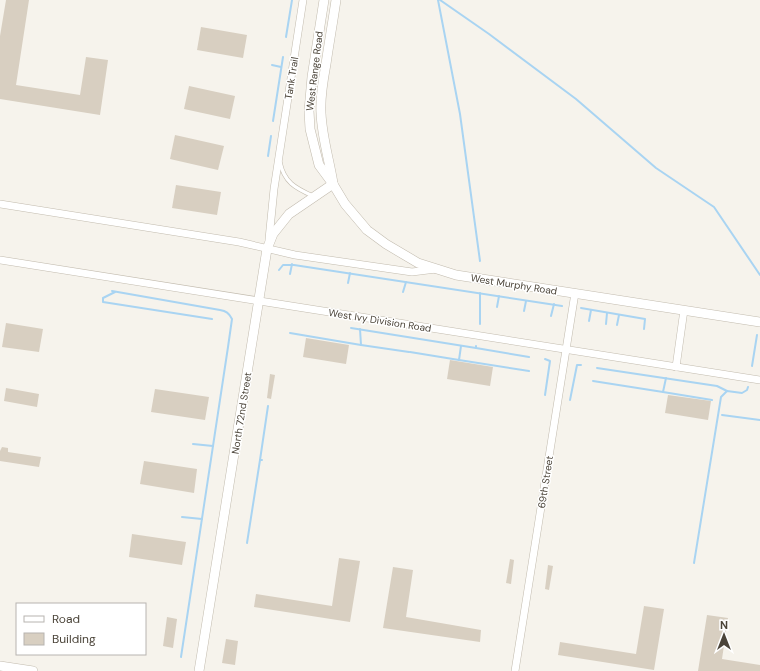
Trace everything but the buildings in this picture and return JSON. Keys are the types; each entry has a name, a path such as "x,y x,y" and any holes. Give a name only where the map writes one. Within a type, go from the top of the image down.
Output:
{"street":[{"name":"Tank Trail","path":"267,250 279,156 303,0"},
{"name":"West Range Road","path":"324,0 312,77 309,111 310,129 319,166 333,184 345,204 367,230 401,254 418,263 436,269"},
{"name":"West Range Road","path":"333,184 330,164 323,137 321,111 324,78 336,0"},
{"name":"North 72nd Street","path":"199,671 260,302 267,250 273,234 288,214 333,184"},
{"name":"West Murphy Road","path":"0,204 239,242 267,250 295,255 412,272 436,269 456,275 760,322"},
{"name":"West Ivy Division Road","path":"0,260 760,380"},
{"name":"69th Street","path":"515,671 575,293"},
{"path":"676,367 684,310"},
{"path":"0,666 33,671"}],"lane":[{"name":"Tank Trail","path":"279,156 281,168 295,188 314,196"}],"waterway":[{"path":"286,37 292,0"},
{"path":"438,0 460,114 480,261"},
{"path":"440,0 489,34 576,99 656,168 714,207 760,275"},
{"path":"273,121 283,57"},
{"path":"272,65 281,67"},
{"path":"268,156 271,136"},
{"path":"290,274 292,264"},
{"path":"279,270 283,265 294,265 562,306"},
{"path":"348,283 350,273"},
{"path":"403,292 406,282"},
{"path":"112,291 222,310 232,319 181,657"},
{"path":"115,292 103,298 103,302 212,319"},
{"path":"480,293 480,324"},
{"path":"497,307 499,296"},
{"path":"524,311 526,301"},
{"path":"551,316 554,304"},
{"path":"581,308 645,319 644,329"},
{"path":"589,321 591,310"},
{"path":"606,324 607,313"},
{"path":"617,325 619,315"},
{"path":"351,328 476,348"},
{"path":"290,333 361,345 360,329"},
{"path":"752,366 757,335"},
{"path":"361,345 409,352"},
{"path":"410,352 459,360 461,346"},
{"path":"476,346 476,348 529,357"},
{"path":"545,359 550,361 545,395"},
{"path":"459,360 529,371"},
{"path":"570,400 577,365 581,365"},
{"path":"597,368 717,386 727,391"},
{"path":"593,381 663,392 666,378"},
{"path":"694,563 721,397 727,391 742,393 747,390 748,387"},
{"path":"663,392 712,400"},
{"path":"262,460 260,460 268,406"},
{"path":"722,415 760,420"},
{"path":"193,444 213,446"},
{"path":"247,543 260,460"},
{"path":"182,517 202,519"}]}
